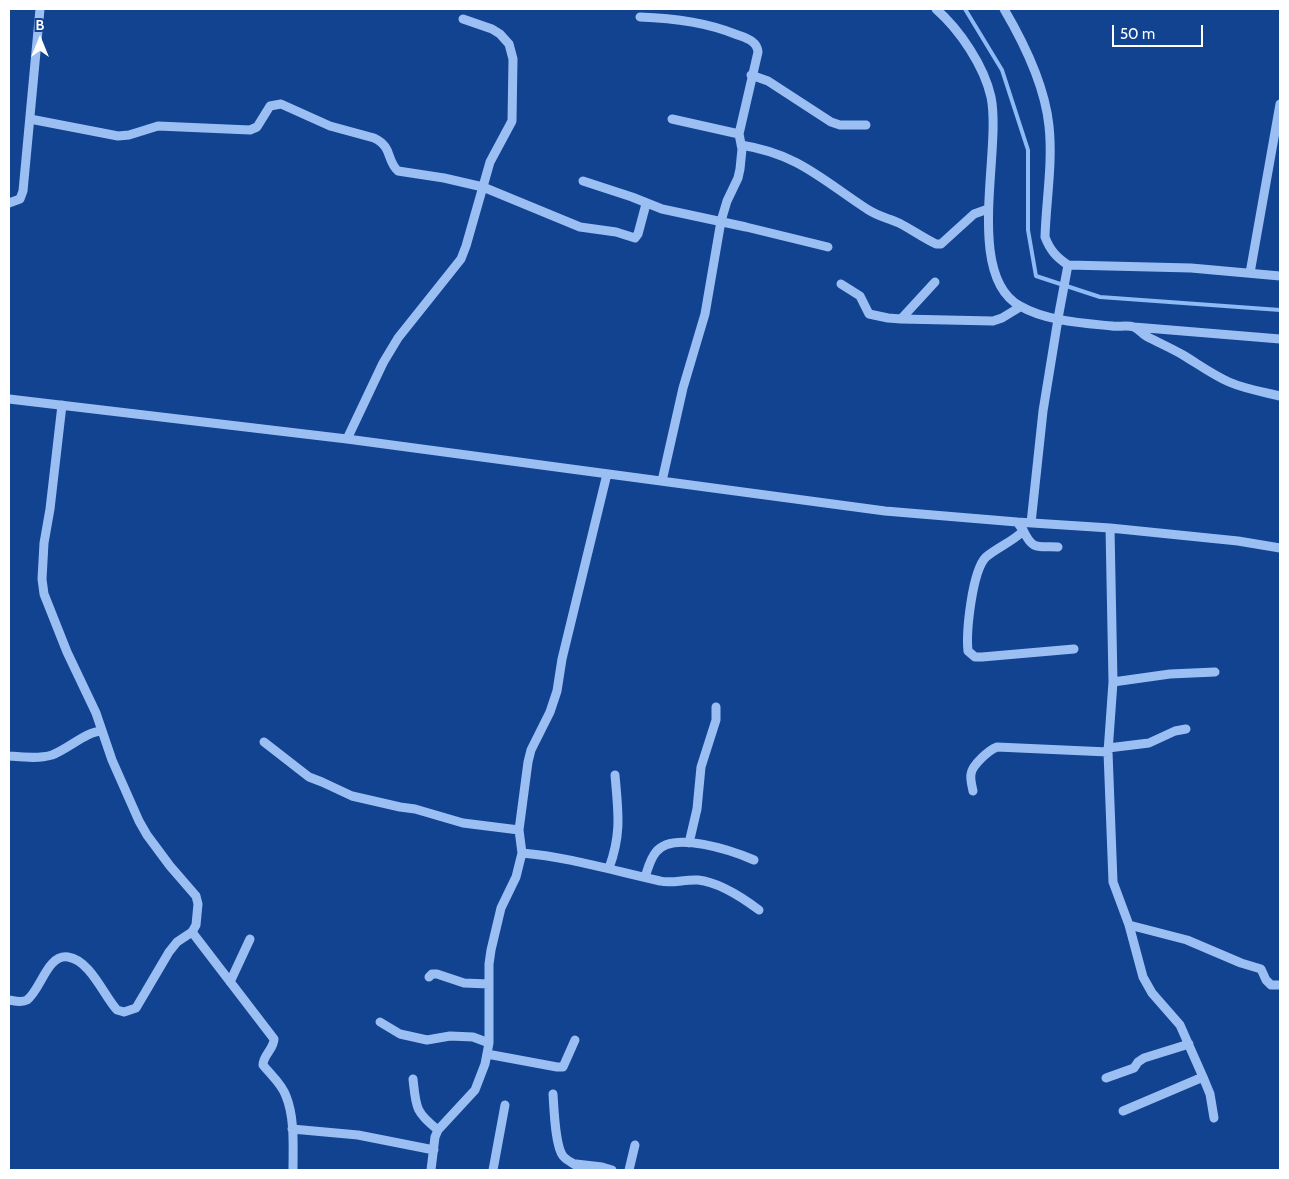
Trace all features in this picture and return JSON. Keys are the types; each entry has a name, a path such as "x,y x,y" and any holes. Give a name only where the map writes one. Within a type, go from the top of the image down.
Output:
{"street":[{"path":"9,203 17,201 22,196 40,9"},
{"path":"936,9 955,28 970,51 987,83 991,97 994,130 988,209 992,261 997,279 1008,298 1020,307 1058,316 1134,327 1280,339"},
{"path":"1004,9 1031,61 1049,124 1050,162 1044,237 1049,248 1068,268 1191,268 1280,276"},
{"path":"640,17 664,17 710,25 750,40 756,45 758,52 738,134 741,146 738,178 727,201 721,221 705,314 683,388 662,481"},
{"path":"347,439 390,352 410,321 460,259 466,246 490,162 512,121 512,58 509,44 500,34 492,29 463,19"},
{"path":"751,75 768,81 840,126 866,126"},
{"path":"30,119 118,136 158,126 250,130 257,127 270,106 281,104 324,123 380,141 385,145 398,172 444,178 483,187 580,227 616,232 633,238 638,234 646,204"},
{"path":"1250,273 1280,104"},
{"path":"672,119 738,134"},
{"path":"741,146 776,153 806,166 868,210 899,223 936,244 942,244 974,214 988,209"},
{"path":"583,181 671,212 721,221 828,247"},
{"path":"1031,523 1038,446 1058,316 1068,268"},
{"path":"901,319 935,282"},
{"path":"841,284 860,296 869,314 888,318 993,321 1020,307"},
{"path":"1134,327 1146,336 1162,343 1229,382 1280,396"},
{"path":"9,399 347,439 885,511 1110,528 1238,541 1280,548"},
{"path":"9,1000 22,1002 29,999 50,966 63,957 68,957 74,959 88,971 117,1010 130,1011 141,1002 168,952 177,942 192,932 196,925 198,913 196,896 147,835 115,766 96,714 49,611 42,586 44,543 50,509 62,406"},
{"path":"431,1170 435,1138 438,1130 475,1090 481,1077 487,1054 489,1043 491,950 501,908 516,877 522,853 520,830 531,750 550,712 557,691 562,659 607,474"},
{"path":"1017,522 1030,543 1034,546 1058,547"},
{"path":"1110,528 1113,682 1108,750 1113,882 1130,925 1143,977 1152,993 1180,1025 1210,1094 1214,1118"},
{"path":"1023,530 983,562 971,601 968,651 975,657 982,657 1074,649"},
{"path":"1113,682 1170,674 1215,672"},
{"path":"689,843 697,810 701,766 716,720 716,707"},
{"path":"973,791 971,771 984,755 997,747 1108,750 1149,743 1175,731 1186,729"},
{"path":"9,756 44,757 66,749 96,731 102,731"},
{"path":"264,742 309,777 352,796 400,808 415,809 463,823 520,830"},
{"path":"610,868 618,832 615,775"},
{"path":"645,877 655,852 661,847 671,844 708,844 754,860"},
{"path":"522,853 545,855 610,868 662,882 688,880 706,882 740,897 759,910"},
{"path":"1130,925 1187,940 1241,963 1261,969 1266,980 1271,985 1280,985"},
{"path":"192,932 274,1039 273,1046 263,1061 263,1065 286,1096 292,1129 294,1170"},
{"path":"230,982 250,939"},
{"path":"429,977 432,974 437,974 464,983 489,984"},
{"path":"380,1022 400,1034 427,1040 450,1036 483,1039 489,1043"},
{"path":"487,1054 563,1067 575,1040"},
{"path":"1106,1078 1134,1068 1144,1058 1189,1044"},
{"path":"1123,1111 1203,1077"},
{"path":"413,1079 417,1108 425,1120 438,1130"},
{"path":"553,1094 555,1122 561,1154 566,1160 579,1167 602,1167 612,1170"},
{"path":"493,1170 505,1105"},
{"path":"292,1129 358,1135 434,1150"},
{"path":"629,1170 636,1145"}],"waterway":[{"path":"965,9 1002,70 1028,150 1028,230 1036,276 1100,297 1280,310"}]}
